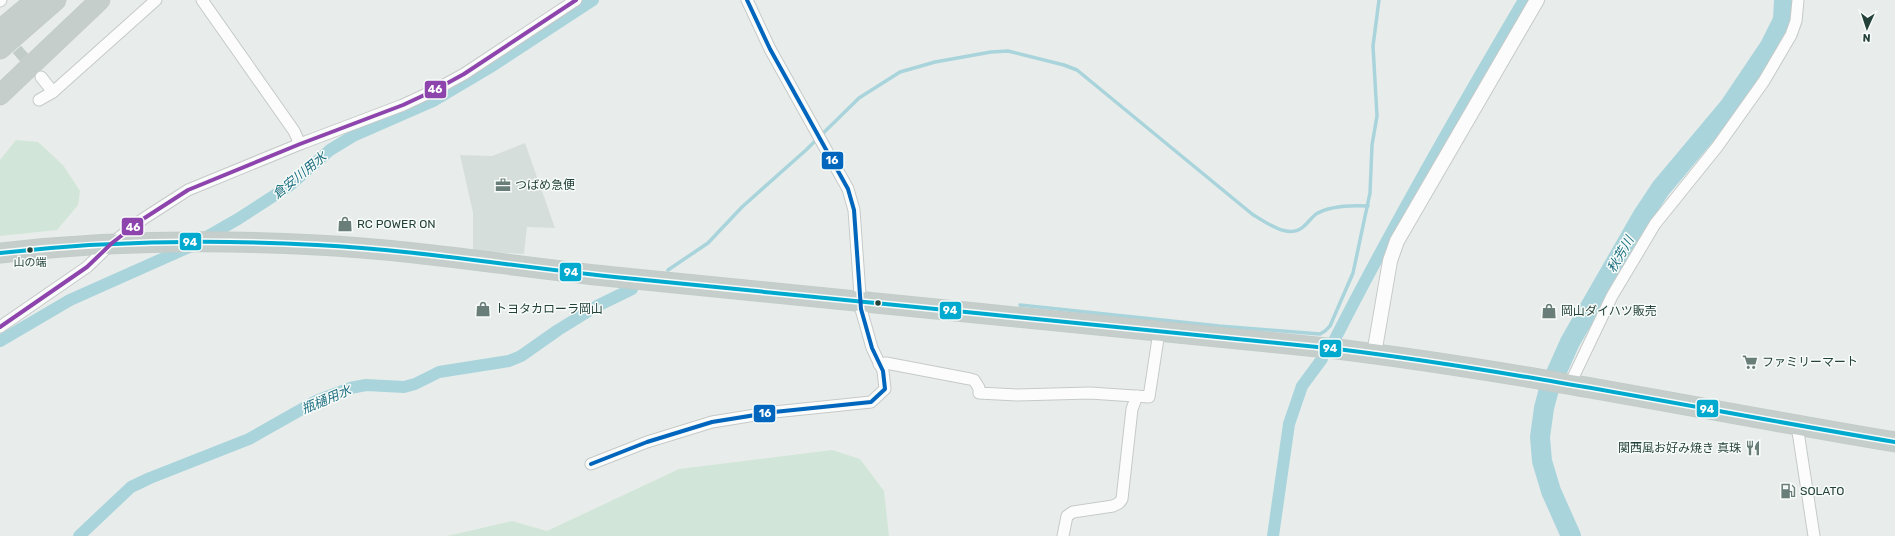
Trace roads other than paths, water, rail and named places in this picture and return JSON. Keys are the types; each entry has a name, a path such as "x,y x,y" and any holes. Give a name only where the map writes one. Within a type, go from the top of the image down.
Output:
{"highway":[{"path":"0,30 36,0"},
{"path":"0,49 56,0"},
{"path":"0,96 100,0"},
{"path":"0,253 112,243 224,242 334,246 860,302 1374,354 1540,379 1895,442"},
{"path":"1833,431 1865,427 1895,432"}],"street":[{"path":"39,100 53,92 156,0"},
{"path":"202,0 294,131 300,144"},
{"path":"0,327 87,268 112,243 149,214 188,190 300,144 403,105 433,91 464,74 576,0"},
{"path":"591,464 647,442 728,418 871,402 885,389 883,371 872,348 860,302 854,210 852,200 848,189 770,49 747,0"},
{"path":"1374,354 1390,261 1397,240 1537,0"},
{"path":"1568,384 1612,296 1655,224 1717,147 1764,81 1791,35 1796,21 1798,0"},
{"path":"41,77 53,92"},
{"path":"879,364 886,363 970,378 974,380 979,388 979,393 1017,395 1090,393 1149,397 1159,332"},
{"path":"1063,536 1067,516 1073,512 1113,506 1119,503 1122,499 1132,410 1137,396"},
{"path":"1797,425 1814,536"}],"waterway":[{"name":"倉安川用水","path":"0,341 70,300 189,247 238,219 289,186 330,150 353,136 433,101 492,66 593,0"},
{"path":"1020,305 1219,326 1320,334 1325,331 1330,326 1353,273 1370,193 1372,145 1377,116 1373,46 1379,0"},
{"path":"1334,341 1426,169 1524,0"},
{"name":"秋芳川","path":"1571,536 1551,491 1542,461 1540,437 1544,408 1549,389 1570,342 1643,215 1661,188 1729,107 1770,46 1783,20 1784,0"},
{"path":"668,270 708,243 742,207 806,150 859,98 900,72 935,62 991,52 1008,51 1064,65 1077,70 1252,214 1276,228 1290,231 1297,230 1303,227 1316,214 1322,211 1335,207 1368,206"},
{"name":"瓶樋用水","path":"79,536 131,487 249,439 318,400 350,388 366,385 404,387 415,384 439,372 509,361 521,356 558,330 597,306 632,289"},
{"path":"1273,536 1289,424 1302,386 1322,359"}],"tunnel":[{"path":"6,37 34,69"}],"place":[{"name":"つばめ急便","path":"503,185"},
{"name":"RC POWER ON","path":"345,224"},
{"name":"山の端","path":"30,250"},
{"name":"トヨタカローラ岡山","path":"483,309"},
{"name":"岡山ダイハツ販売","path":"1549,311"},
{"name":"ファミリーマート","path":"1750,362"},
{"name":"関西風お好み焼き 真珠","path":"1753,448"},
{"name":"SOLATO","path":"1788,491"}]}
